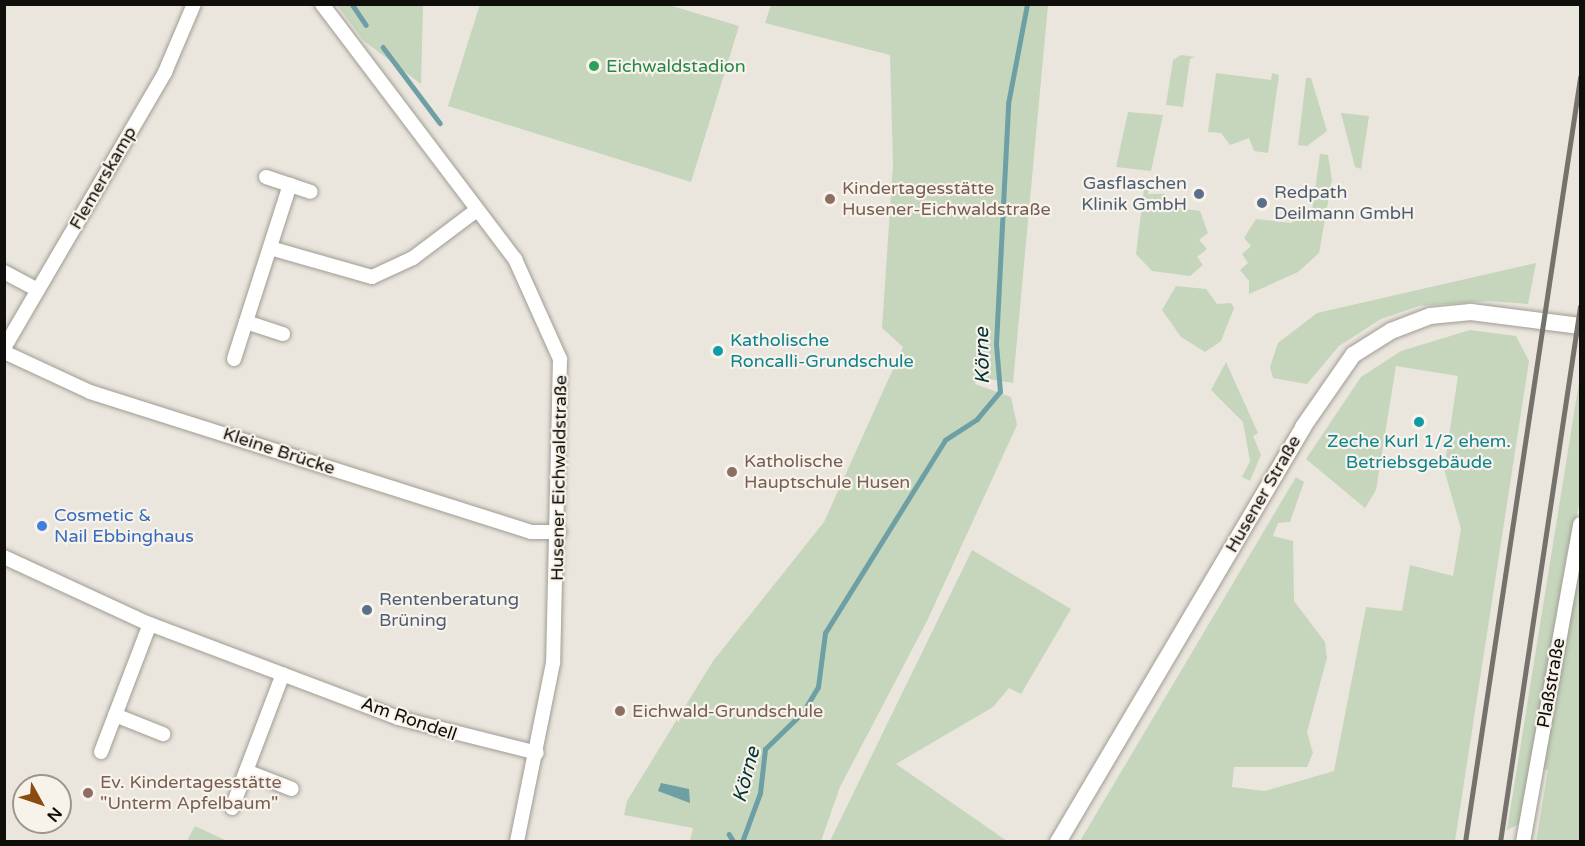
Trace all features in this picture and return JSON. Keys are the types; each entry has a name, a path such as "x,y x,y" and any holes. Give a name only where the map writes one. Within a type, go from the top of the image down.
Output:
{"street":[{"name":"Flemerskamp","path":"4,350 165,72 194,4"},
{"name":"Husener Eichwaldstraße","path":"322,4 515,259 560,359 559,532 553,663 537,753 517,842"},
{"path":"266,177 311,192"},
{"path":"234,360 290,185"},
{"path":"270,248 372,277 413,258 477,210"},
{"path":"4,272 38,290"},
{"name":"Husener Straße","path":"1058,842 1303,427 1353,355 1391,331 1430,316 1471,312 1581,326"},
{"path":"246,322 283,334"},
{"name":"Kleine Brücke","path":"4,350 90,392 522,529 559,532"},
{"name":"Plaßstraße","path":"1522,842 1581,524"},
{"name":"Am Rondell","path":"4,558 150,624 427,728 537,753"},
{"path":"101,752 150,624"},
{"path":"232,807 283,674"},
{"path":"115,715 163,734"},
{"path":"246,771 292,789"}],"green space":[{"name":"Eichwaldstadion","path":"480,4 669,5 739,26 691,182 448,106"},
{"path":"337,5 423,5 421,84 364,41"},
{"path":"771,5 1048,5 1013,383 977,377 975,384 1011,397 1017,425 927,621 840,787 821,841 690,841 693,828 624,815 627,801 713,661 824,522 903,347 882,328 893,165 890,55 765,23"},
{"path":"1181,55 1195,57 1190,59 1183,107 1166,105 1173,60"},
{"path":"1216,73 1271,80 1272,73 1279,75 1268,153 1254,151 1249,138 1230,145 1221,133 1208,132"},
{"path":"1306,78 1311,78 1327,131 1307,146 1298,145"},
{"path":"1128,112 1163,115 1151,171 1116,167"},
{"path":"1341,113 1369,116 1361,169 1355,167"},
{"path":"1320,154 1328,155 1332,180 1319,253 1298,272 1249,294 1249,281 1240,270 1248,263 1242,254 1251,246 1244,238 1256,219 1292,223 1294,211 1311,217"},
{"path":"1150,180 1148,194 1165,194 1164,206 1200,211 1208,233 1199,240 1207,249 1197,257 1203,265 1190,276 1152,271 1136,254 1145,181"},
{"path":"1536,263 1528,304 1490,301 1419,306 1381,319 1339,346 1307,384 1273,378 1270,367 1278,343 1317,313"},
{"path":"1176,286 1206,289 1217,304 1231,303 1234,308 1221,341 1205,352 1181,337 1162,310"},
{"path":"1470,330 1516,336 1529,361 1455,841 1080,841 1296,477 1304,482 1290,522 1278,523 1273,536 1293,541 1294,601 1325,642 1327,658 1307,732 1313,753 1307,767 1234,767 1232,787 1265,791 1334,771 1366,607 1402,611 1410,565 1453,576 1461,529 1444,469 1458,376 1396,366 1376,490 1365,508 1306,459 1361,377 1401,351"},
{"path":"1226,362 1258,433 1253,436 1261,455 1250,481 1242,477 1250,461 1243,422 1211,390"},
{"path":"1580,376 1580,502 1567,552 1524,805 1519,824 1507,830"},
{"path":"972,550 1071,609 1021,694 1009,688 993,707 896,764 1007,841 830,841"},
{"path":"1580,553 1580,841 1536,842 1548,770 1541,768"},
{"path":"195,826 227,841 187,841"}],"water":[{"path":"661,783 689,789 690,803 658,791"}],"waterway":[{"path":"352,4 366,25"},
{"name":"Körne","path":"742,842 760,793 765,749 803,712 818,687 825,633 945,440 977,419 1000,392 996,344 1008,104 1027,4"},
{"path":"383,47 440,123"},
{"path":"729,834 734,842"}],"railway":[{"path":"1465,842 1580,78"},
{"path":"1500,842 1580,307"}],"place":[{"name":"Eichwaldstadion","path":"594,66"},
{"name":"Gasflaschen Klinik GmbH","path":"1199,194"},
{"name":"Kindertagesstätte Husener-Eichwaldstraße","path":"830,199"},
{"name":"Redpath Deilmann GmbH","path":"1262,203"},
{"name":"Katholische Roncalli-Grundschule","path":"718,351"},
{"name":"Zeche Kurl 1/2 ehem. Betriebsgebäude","path":"1419,422"},
{"name":"Katholische Hauptschule Husen","path":"732,472"},
{"name":"Cosmetic & Nail Ebbinghaus","path":"42,526"},
{"name":"Rentenberatung Brüning","path":"367,610"},
{"name":"Eichwald-Grundschule","path":"620,711"},
{"name":"Ev. Kindertagesstätte \"Unterm Apfelbaum\"","path":"88,793"}]}
